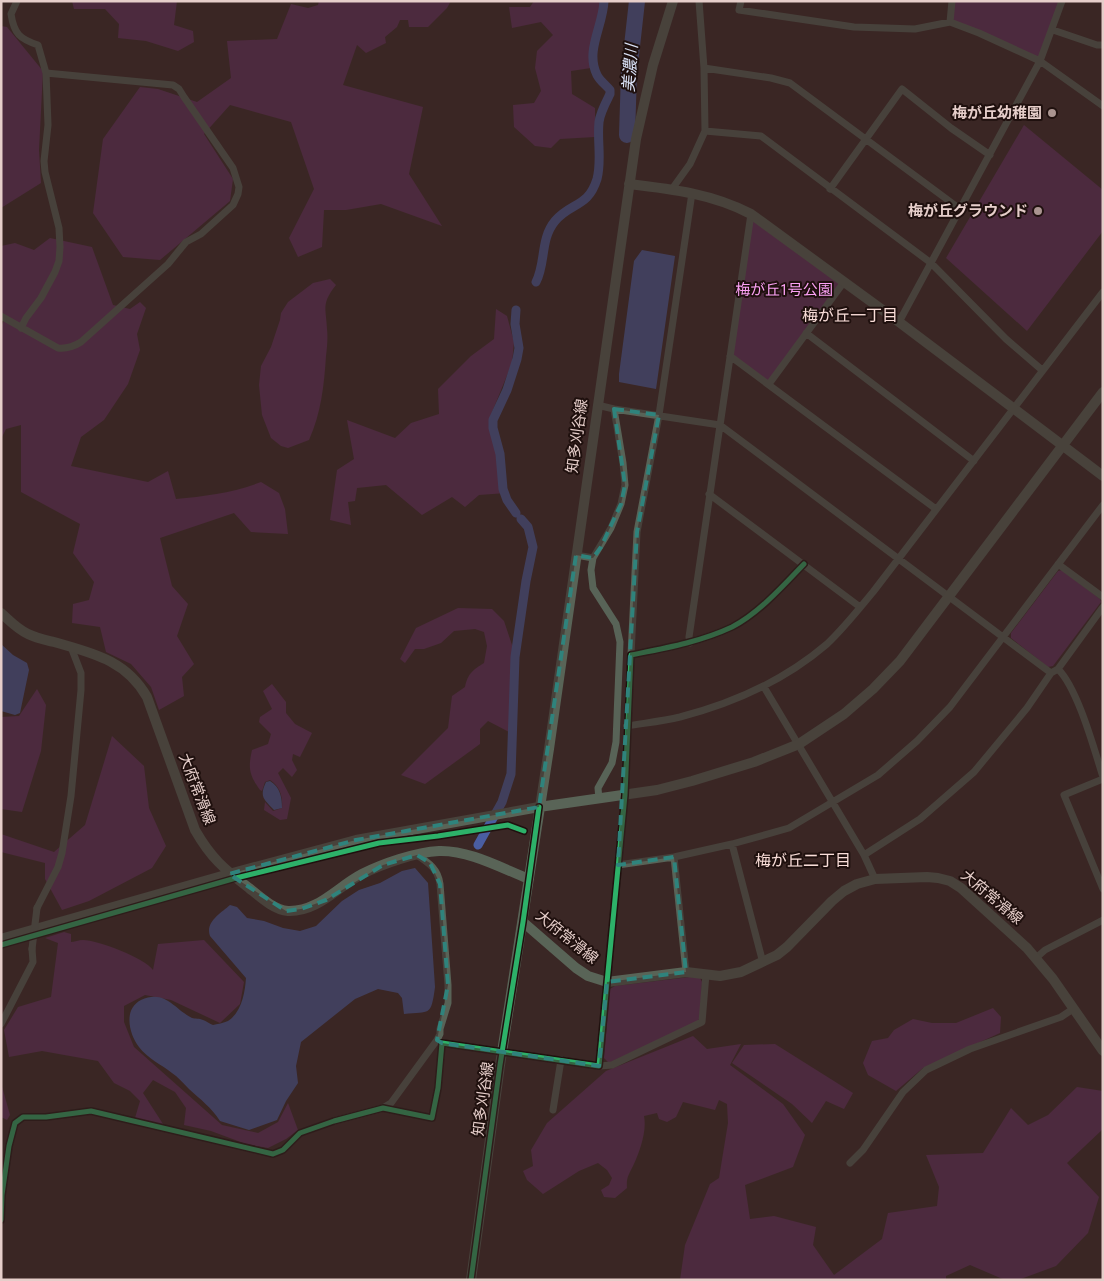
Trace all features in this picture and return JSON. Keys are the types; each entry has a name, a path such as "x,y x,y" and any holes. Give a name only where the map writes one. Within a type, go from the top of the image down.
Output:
{"street":[{"path":"17,1 10,14 14,27 17,34 25,41 38,45 46,73 48,125 44,161 59,228 59,261 55,272 41,298 21,328"},
{"name":"知多刈谷線","path":"529,879 636,139 653,65 673,1"},
{"path":"672,189 690,164 705,131 704,68 699,1"},
{"path":"741,1 739,10 854,27 915,29 950,22 1040,61 1103,106"},
{"path":"950,22 952,1"},
{"path":"899,322 1040,61 1053,30 1062,1"},
{"path":"1053,30 1097,45 1103,45"},
{"path":"704,68 771,78 790,83 960,209"},
{"path":"1,316 58,348 74,347 168,264 186,242 201,234 233,205 239,188 233,168 179,89 173,85 46,73"},
{"path":"830,189 902,90 990,155"},
{"path":"705,131 761,136 930,264 1006,339 1042,370"},
{"path":"629,184 692,193 726,202 751,214 899,322 1103,476"},
{"path":"599,1066 625,795 638,532 659,415 692,193"},
{"path":"690,643 689,637 751,214"},
{"path":"769,384 844,282"},
{"path":"627,726 680,717 764,687 804,662 827,643 860,607 899,558 1103,292"},
{"path":"806,333 974,460"},
{"path":"730,356 936,509"},
{"path":"1,939 356,840 539,807 625,795 692,781 754,762 799,744 844,714 874,689 900,661 1103,392"},
{"path":"597,405 720,425 1004,637 1054,671 1063,674 1075,699 1103,778 1064,795 1103,889"},
{"path":"599,799 598,788 600,781 612,763 615,748 620,642 616,624 592,583 591,570 593,558 611,528 621,504 625,484 614,409"},
{"path":"710,494 860,607"},
{"path":"618,865 674,857 732,844 789,828 878,775 917,741 950,707 1103,505"},
{"path":"576,554 593,558"},
{"path":"632,654 690,643 733,626 768,601 804,564"},
{"path":"1058,564 1103,597"},
{"path":"864,855 920,819 974,772 1027,708 1103,607"},
{"name":"大府常滑線","path":"1,613 15,627 29,635 112,661 123,668 139,684 149,703 195,830 206,849 229,874 267,902 286,911 301,910 326,900 362,874 383,865 438,851 460,853 529,879 523,922 576,968 588,976 607,982 686,972 720,976 731,974 763,962 787,947 844,892 858,884 875,879 938,878 950,881 961,888 1019,939 1053,979 1103,1051"},
{"path":"1,1024 33,962 32,949 37,908 58,867 69,814 81,690 81,673 71,647"},
{"path":"764,687 864,855 875,879"},
{"path":"732,844 763,962"},
{"path":"383,1108 432,1118 438,1088 440,1028 448,1003 440,884 437,871 430,863 417,855"},
{"path":"674,857 686,972"},
{"path":"1036,958 1045,950 1103,920"},
{"name":"知多刈谷線","path":"471,1280 502,1052 523,922"},
{"path":"439,1042 599,1066 612,1065 702,1022 706,974"},
{"path":"850,1163 863,1150 903,1092 926,1070 980,1045 1062,1017 1074,1009"},
{"path":"1,1220 2,1196 9,1146 15,1124 23,1117 46,1117 91,1111 273,1154 283,1150 300,1134 334,1120 383,1108 392,1103 439,1042"},
{"path":"552,1110 561,1060"}],"highlighted area":[{"path":"614,409 659,415 637,532 618,865 674,857 686,972 607,982 599,1066 442,1043 437,1040 448,985 440,884 430,863 417,855 383,865 326,900 301,909 286,911 229,874 356,840 539,807 576,555 593,558 601,547 621,504 625,485"}],"green space":[{"path":"72,1 177,1 174,25 193,31 194,42 178,51 146,41 118,38 119,24 105,9 74,9"},
{"path":"319,1 451,1 447,8 428,27 409,27 408,20 400,20 397,27 385,37 386,43 366,53 357,45 343,85 423,107 409,174 442,226 381,204 346,210 324,210 322,247 298,257 289,238 314,189 291,122 230,105 204,134 233,179 230,201 160,260 123,257 93,213 103,139 140,87 158,89 197,102 231,78 227,41 277,39 291,4 308,8 318,5"},
{"path":"534,1 602,1 599,23 590,53 591,68 571,71 572,94 595,108 595,137 560,139 551,148 535,146 514,127 513,105 534,103 541,91 535,68 537,51 553,35 541,22 512,28 509,7 530,7"},
{"path":"952,1 1062,1 1040,61 950,22"},
{"path":"1,26 7,27 43,71 39,150 41,183 1,208"},
{"name":"梅が丘グラウンド","path":"1024,125 1103,190 1103,231 1027,331 946,258"},
{"name":"梅が丘1号公園","path":"751,214 844,282 769,384 730,356"},
{"path":"50,238 92,247 113,305 130,309 140,302 146,308 137,334 140,350 128,384 104,420 81,437 71,466 148,482 168,471 176,499 229,491 261,482 279,493 285,509 288,534 251,532 234,513 160,538 172,586 188,604 177,636 194,664 182,677 184,696 159,710 151,687 131,664 106,652 100,627 72,623 73,604 89,600 94,582 73,553 80,524 21,492 21,425 6,429 1,439 1,327 6,316 1,313 1,246 15,243 34,250"},
{"path":"330,279 336,285 326,302 327,343 323,389 319,409 309,440 288,448 281,446 271,438 262,415 259,385 261,366 271,347 281,313 288,302 313,283"},
{"path":"496,309 507,316 514,342 512,363 490,417 506,493 479,495 465,507 452,497 422,515 386,485 357,488 355,501 348,502 351,525 330,520 337,470 354,459 347,420 395,438 411,423 439,414 438,389 471,356 494,339"},
{"path":"1062,570 1100,599 1101,602 1053,666 1048,667 1011,638 1011,633 1058,571"},
{"path":"458,608 492,609 504,621 514,651 511,733 488,721 480,729 480,744 425,784 401,775 448,728 452,696 465,687 471,672 484,663 487,646 484,632 475,629 454,631 441,643 424,649 415,649 405,663 400,659 416,628"},
{"path":"272,684 286,702 286,713 295,724 312,733 300,757 293,754 292,760 297,770 292,777 283,768 278,773 291,798 287,819 280,820 264,810 265,802 273,811 282,808 282,800 278,789 270,780 265,782 262,791 260,790 254,780 250,767 252,750 268,744 271,734 259,722 260,717 272,709 263,691"},
{"path":"37,689 46,705 41,751 22,812 1,809 1,717 19,716"},
{"path":"112,736 144,766 149,808 166,846 152,868 89,901 62,910 45,879 45,863 1,852 1,834 54,852 85,825"},
{"path":"64,932 71,934 71,942 83,940 109,946 141,960 153,970 158,944 204,940 244,982 240,1004 220,1023 171,1000 145,995 124,1006 124,1022 134,1047 222,1125 258,1133 278,1122 288,1103 298,1130 286,1139 268,1148 246,1144 211,1131 184,1125 186,1108 175,1092 153,1080 143,1093 163,1124 161,1126 135,1118 140,1101 130,1091 114,1083 98,1061 42,1051 9,1057 4,1030 18,1007 51,997 58,943 45,938"},
{"path":"690,977 700,978 702,982 700,1017 698,1021 609,1063 604,1058 610,989 615,986"},
{"path":"993,1008 1001,1017 1000,1033 923,1068 896,1091 868,1075 863,1063 872,1041 888,1038 894,1030 913,1019 932,1023 956,1023"},
{"path":"693,1036 707,1049 741,1044 730,1065 783,1104 805,1135 793,1167 745,1185 750,1219 774,1216 816,1227 813,1245 834,1275 882,1239 888,1213 937,1206 939,1187 926,1155 983,1153 1011,1108 1028,1125 1048,1115 1077,1087 1103,1091 1103,1129 1067,1163 1099,1197 1088,1233 1056,1266 1018,1280 1005,1280 970,1265 946,1276 946,1280 680,1280 685,1245 710,1184 719,1178 728,1123 727,1104 719,1100 715,1110 683,1102 676,1117 667,1122 659,1119 657,1113 644,1116 645,1128 642,1141 628,1176 627,1188 615,1198 604,1197 601,1190 609,1185 612,1178 607,1170 598,1163 579,1171 543,1194 527,1180 523,1171 533,1166 531,1150 547,1123 606,1071"},
{"path":"775,1044 853,1093 844,1109 826,1101 812,1123 792,1104 732,1063 744,1045"},
{"path":"1,1083 10,1115 7,1120 1,1117"}],"water":[{"path":"642,250 675,256 656,389 619,382 634,261"},
{"path":"1,644 13,655 27,663 29,670 20,713 15,715 1,711"},
{"path":"270,781 280,793 282,808 274,810 264,798 264,787 266,782"},
{"path":"415,868 428,883 435,987 430,1008 424,1012 404,1014 402,998 398,993 378,989 355,999 301,1042 296,1066 298,1083 286,1101 277,1120 249,1130 220,1121 210,1108 178,1078 146,1055 135,1042 130,1029 130,1015 135,1004 149,997 163,998 192,1018 202,1019 213,1025 228,1021 237,1012 244,995 246,978 210,936 209,931 215,918 230,905 237,907 247,918 300,931 316,926 342,901 359,890 380,883 402,871"}],"waterway":[{"path":"536,282 550,228 561,215 589,195 597,179 599,165 599,122 610,94 610,90 597,75 593,57 604,1"},
{"name":"美濃川","path":"627,135 629,73 637,1"},
{"path":"516,310 515,324 519,348 517,359 507,390 493,420 493,428 500,454 503,489 507,500 516,513"},
{"path":"478,845 502,802 511,774 515,657 533,547 528,527 521,519"}],"cycle path":[{"path":"1,1220 2,1195 9,1146 15,1123 23,1117 46,1117 91,1111 273,1154 283,1150 300,1133 334,1121 383,1108 432,1118 438,1088 442,1043 599,1066 625,795 631,655 695,641 732,627 761,607 804,564"},
{"path":"471,1280 500,1065 539,807"},
{"path":"1,945 236,878 379,843 508,825 524,831"}],"place":[{"name":"梅が丘幼稚園","path":"1052,113"},
{"name":"梅が丘グラウンド","path":"1038,211"}],"district":[{"name":"梅が丘一丁目","path":"850,315"},
{"name":"梅が丘二丁目","path":"803,860"}]}
